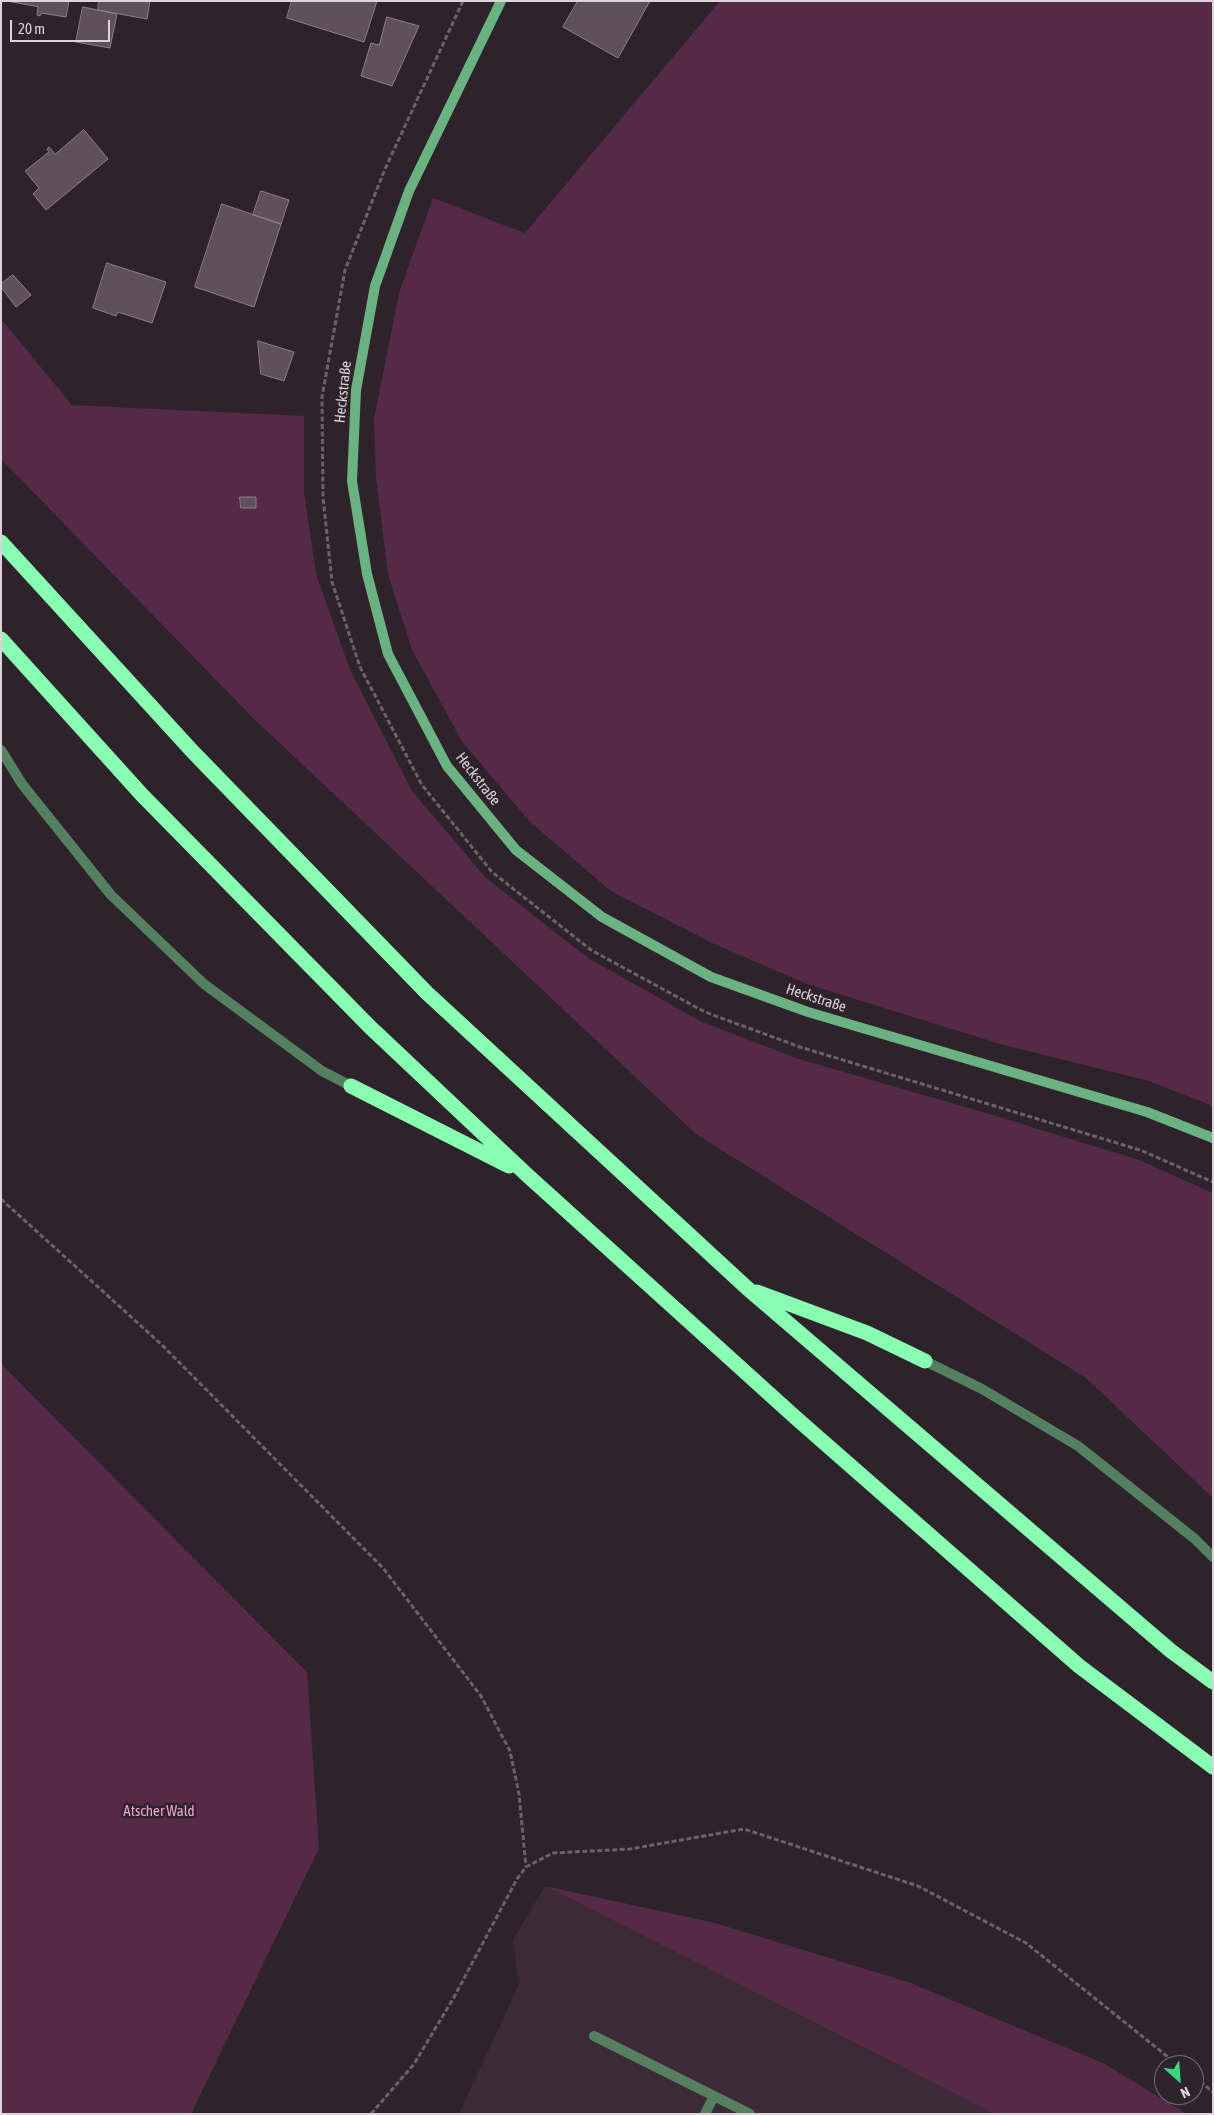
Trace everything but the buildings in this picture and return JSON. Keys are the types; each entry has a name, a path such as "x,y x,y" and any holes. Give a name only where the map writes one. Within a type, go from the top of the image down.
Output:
{"highway":[{"path":"1,542 193,752 427,993 747,1288 1171,1651 1213,1682"},
{"path":"1,639 142,795 370,1027 526,1174 796,1418 1079,1666 1213,1767"},
{"path":"351,1086 526,1174"},
{"path":"747,1288 867,1333 925,1361"}],"main road":[{"name":"Heckstraße","path":"500,1 409,190 375,286 356,390 352,480 367,574 388,654 447,766 516,850 602,917 711,977 808,1012 1147,1112 1213,1138"}],"lane":[{"path":"1,750 22,784 111,895 204,984 322,1071 351,1086"},
{"path":"925,1361 982,1389 1078,1446 1195,1539 1213,1557"},
{"path":"594,2036 750,2114"},
{"path":"706,2114 714,2096"}],"path":[{"path":"463,1 385,169 345,270 322,397 323,497 332,582 360,667 422,785 492,872 591,950 705,1012 800,1047 1140,1150 1213,1182"},
{"path":"1,1199 160,1344 383,1568 481,1696 510,1751 519,1794 526,1867"},
{"path":"371,2114 414,2064 453,1999 517,1879 526,1867 553,1853 630,1849 744,1829 918,1886 1026,1943 1166,2055"}],"shaded area":[{"path":"545,1886 995,2114 459,2114 519,1984 513,1940"}],"green space":[{"path":"720,1 1213,1 1213,1106 1149,1081 1000,1044 807,984 712,943 611,891 531,823 463,743 412,650 388,574 376,478 374,419 399,293 433,198 525,233"},
{"path":"1,319 72,405 304,416 304,492 316,574 350,670 412,791 486,878 588,958 702,1022 799,1059 1139,1160 1213,1193 1213,1498 1086,1378 696,1134 254,719 1,459"},
{"name":"Atscher Wald","path":"1,1364 307,1672 319,1848 191,2114 1,2114"},
{"path":"545,1886 715,1923 908,1982 1103,2063 1154,2094 1154,2105 1172,2105 1187,2114 995,2114"}]}
